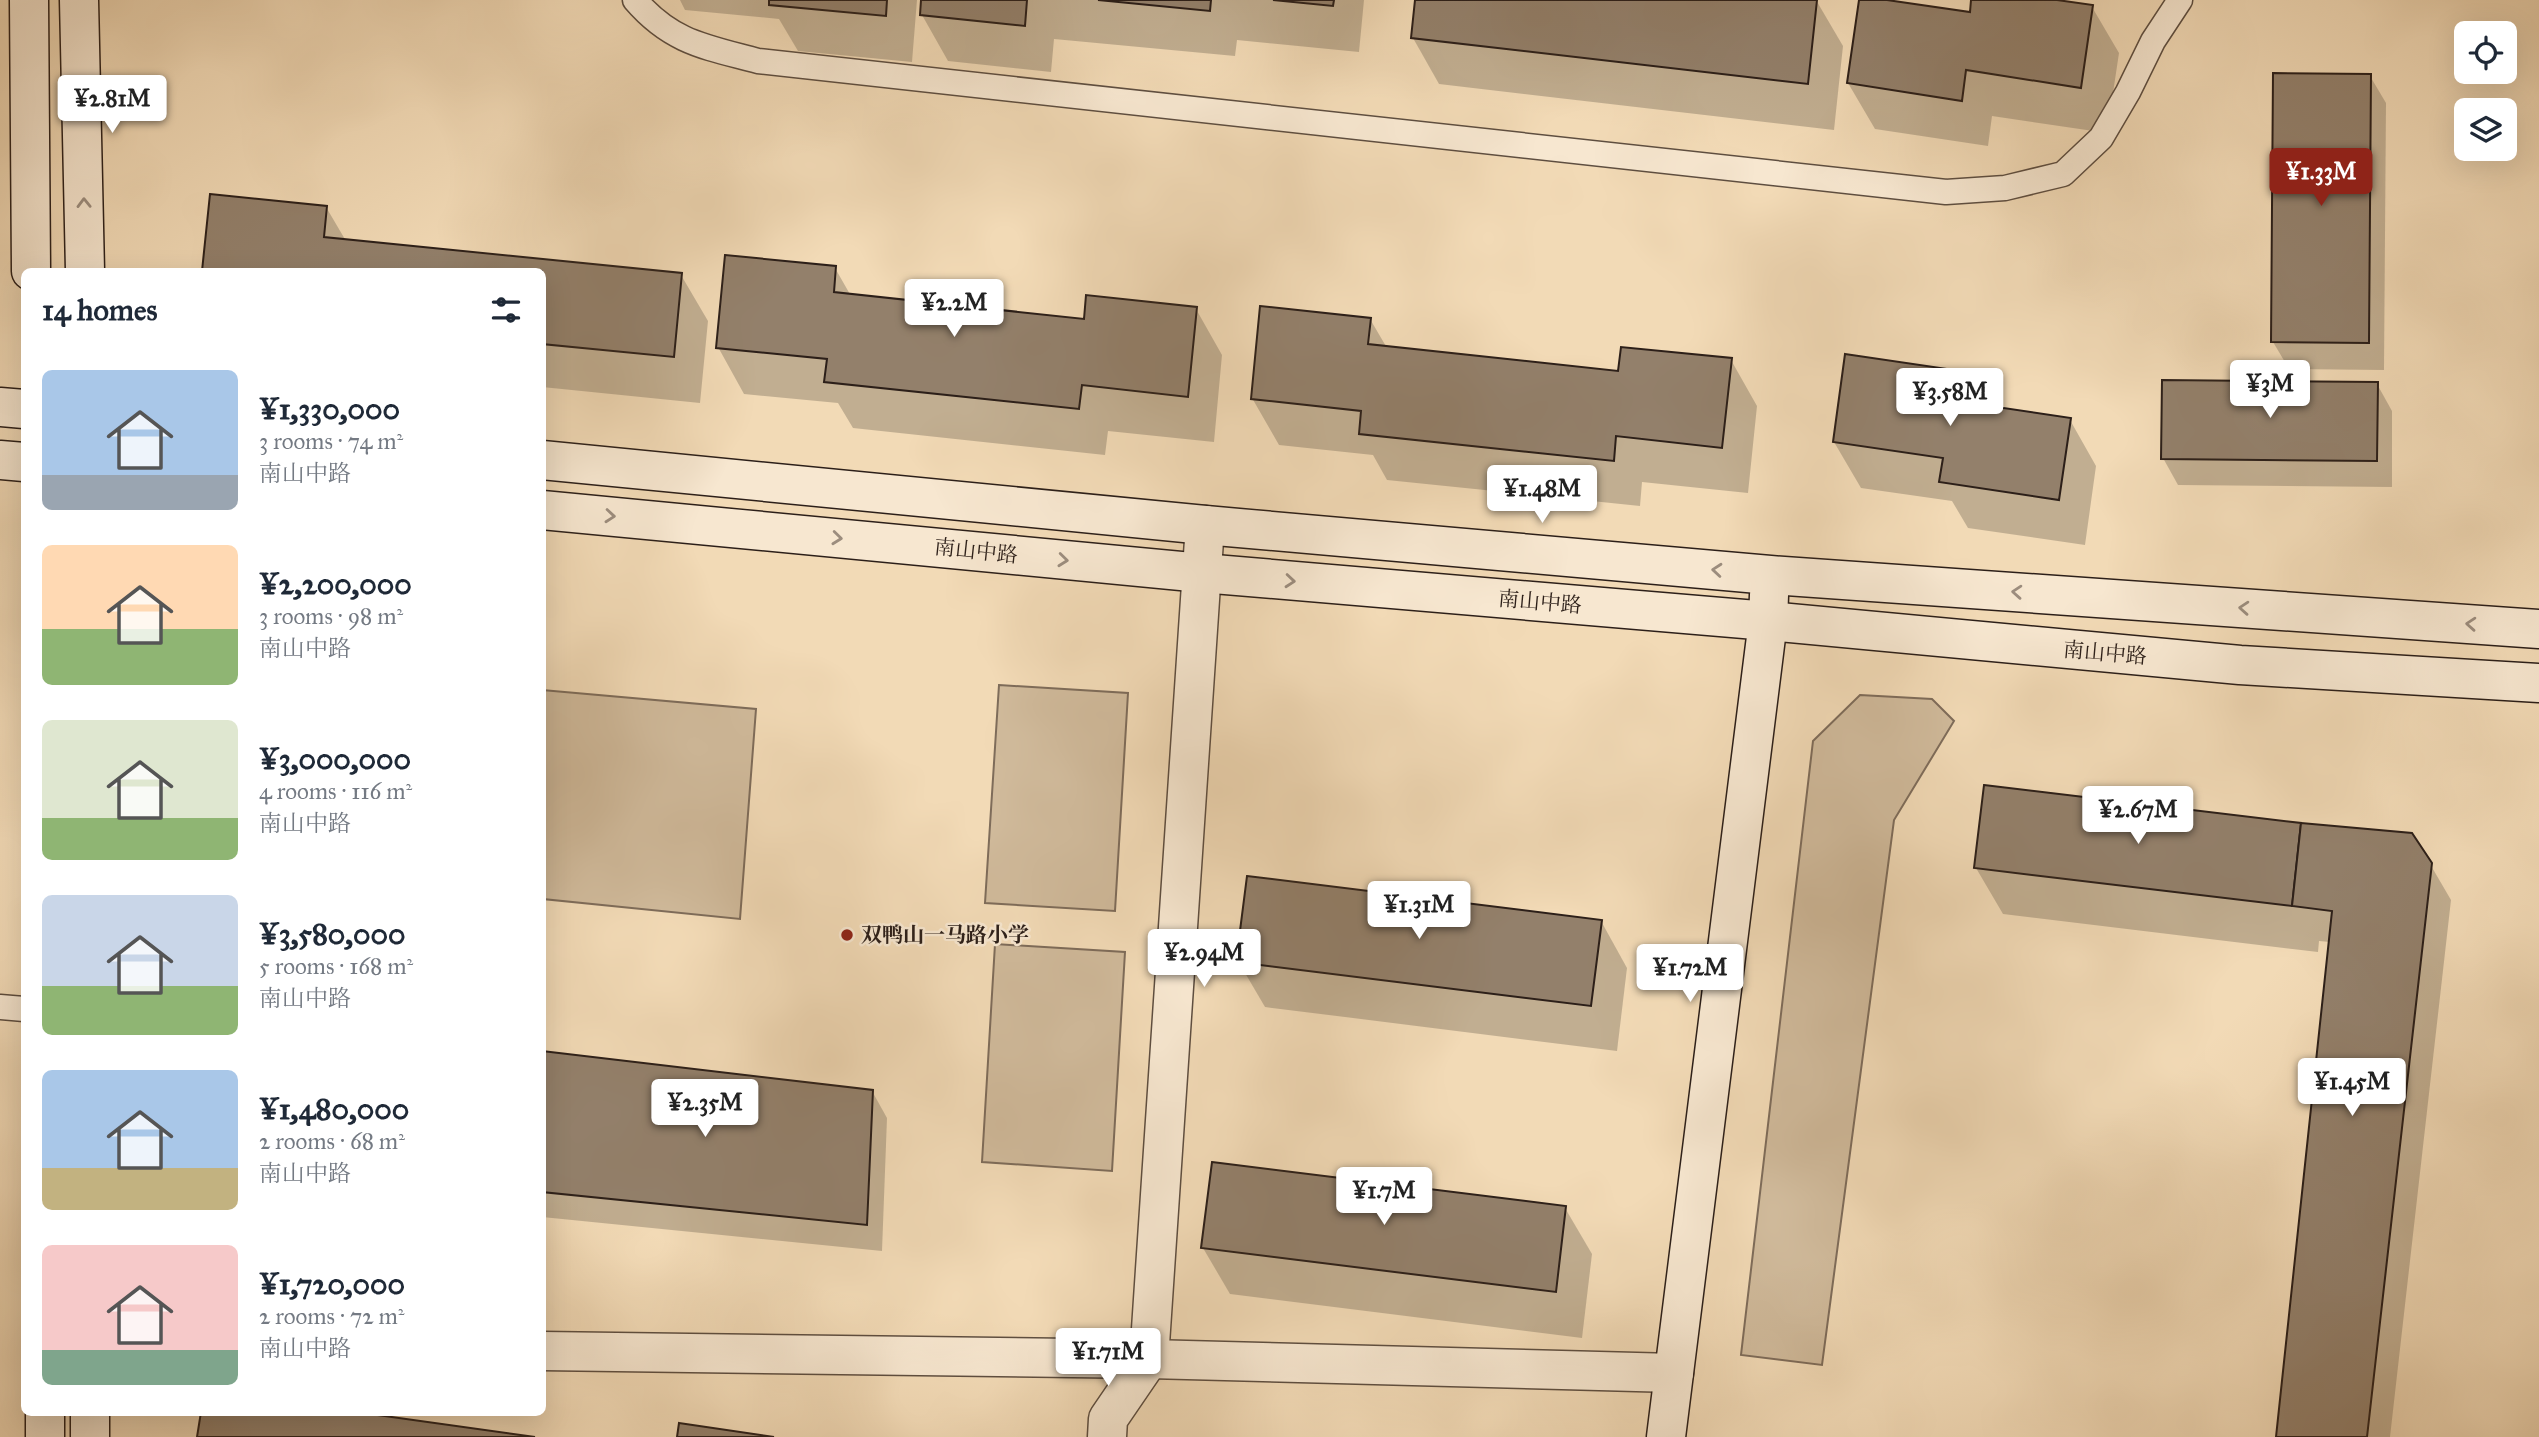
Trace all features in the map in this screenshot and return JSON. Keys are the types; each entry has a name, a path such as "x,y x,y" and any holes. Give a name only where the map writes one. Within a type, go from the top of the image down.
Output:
{"street":[{"path":"29,0 31,268"},
{"path":"79,0 85,268"},
{"path":"0,407 21,409"},
{"path":"0,460 21,462"},
{"path":"546,460 1205,525 1770,575 2539,629"},
{"name":"南山中路","path":"546,510 1202,573 1768,621 2240,665 2539,683"},
{"path":"1107,1437 1108,1419 1149,1359 1205,525"},
{"path":"1666,1437 1768,621 1770,575"},
{"path":"546,1351 1149,1359 1674,1373"},
{"path":"45,1416 45,1437"},
{"path":"90,1416 90,1437"}],"lane":[{"path":"635,0 652,19 693,44 758,61 1946,192 2005,188 2063,174 2101,138 2129,92 2152,41 2180,0"},
{"path":"0,1007 21,1009"}],"shaded area":[{"path":"999,685 1128,693 1115,911 985,903"},
{"path":"546,690 756,709 740,919 546,899"},
{"path":"1860,695 1932,699 1954,721 1894,820 1822,1365 1741,1355 1813,741"},
{"path":"995,944 1125,952 1112,1171 982,1162"}],"building":[{"path":"769,0 887,0 886,16 769,5"},
{"path":"921,0 1027,0 1025,26 920,15"},
{"path":"1098,0 1211,0 1210,11"},
{"path":"1273,0 1334,0 1333,6"},
{"path":"1415,0 1817,0 1808,84 1411,38"},
{"path":"1859,0 1887,0 1970,12 1971,0 2057,0 2093,5 2081,88 1966,70 1962,101 1847,83"},
{"path":"2273,73 2371,74 2369,343 2271,342"},
{"path":"210,194 327,206 324,237 682,273 674,357 546,344 546,268 202,268"},
{"path":"725,255 836,266 834,292 1084,319 1086,295 1197,307 1188,397 1082,385 1079,409 824,382 827,359 716,348"},
{"path":"1260,306 1371,318 1368,344 1618,371 1621,347 1732,358 1722,448 1616,436 1614,461 1359,434 1361,411 1251,399"},
{"path":"1845,354 1961,371 1956,401 2071,418 2059,500 1939,482 1943,458 1833,442"},
{"path":"2162,380 2378,382 2377,461 2161,459"},
{"path":"1984,785 2301,823 2292,906 1974,868"},
{"path":"2301,823 2412,833 2432,863 2367,1437 2276,1437 2332,911 2292,906"},
{"path":"1247,876 1602,920 1591,1006 1236,962"},
{"path":"546,1051 873,1090 867,1225 546,1192"},
{"path":"1212,1162 1566,1206 1556,1292 1201,1248"},
{"path":"200,1416 385,1416 535,1437 197,1437"},
{"path":"679,1423 774,1437 677,1437"}],"place":[{"name":"双鸭山一马路小学","path":"847,935"}]}
